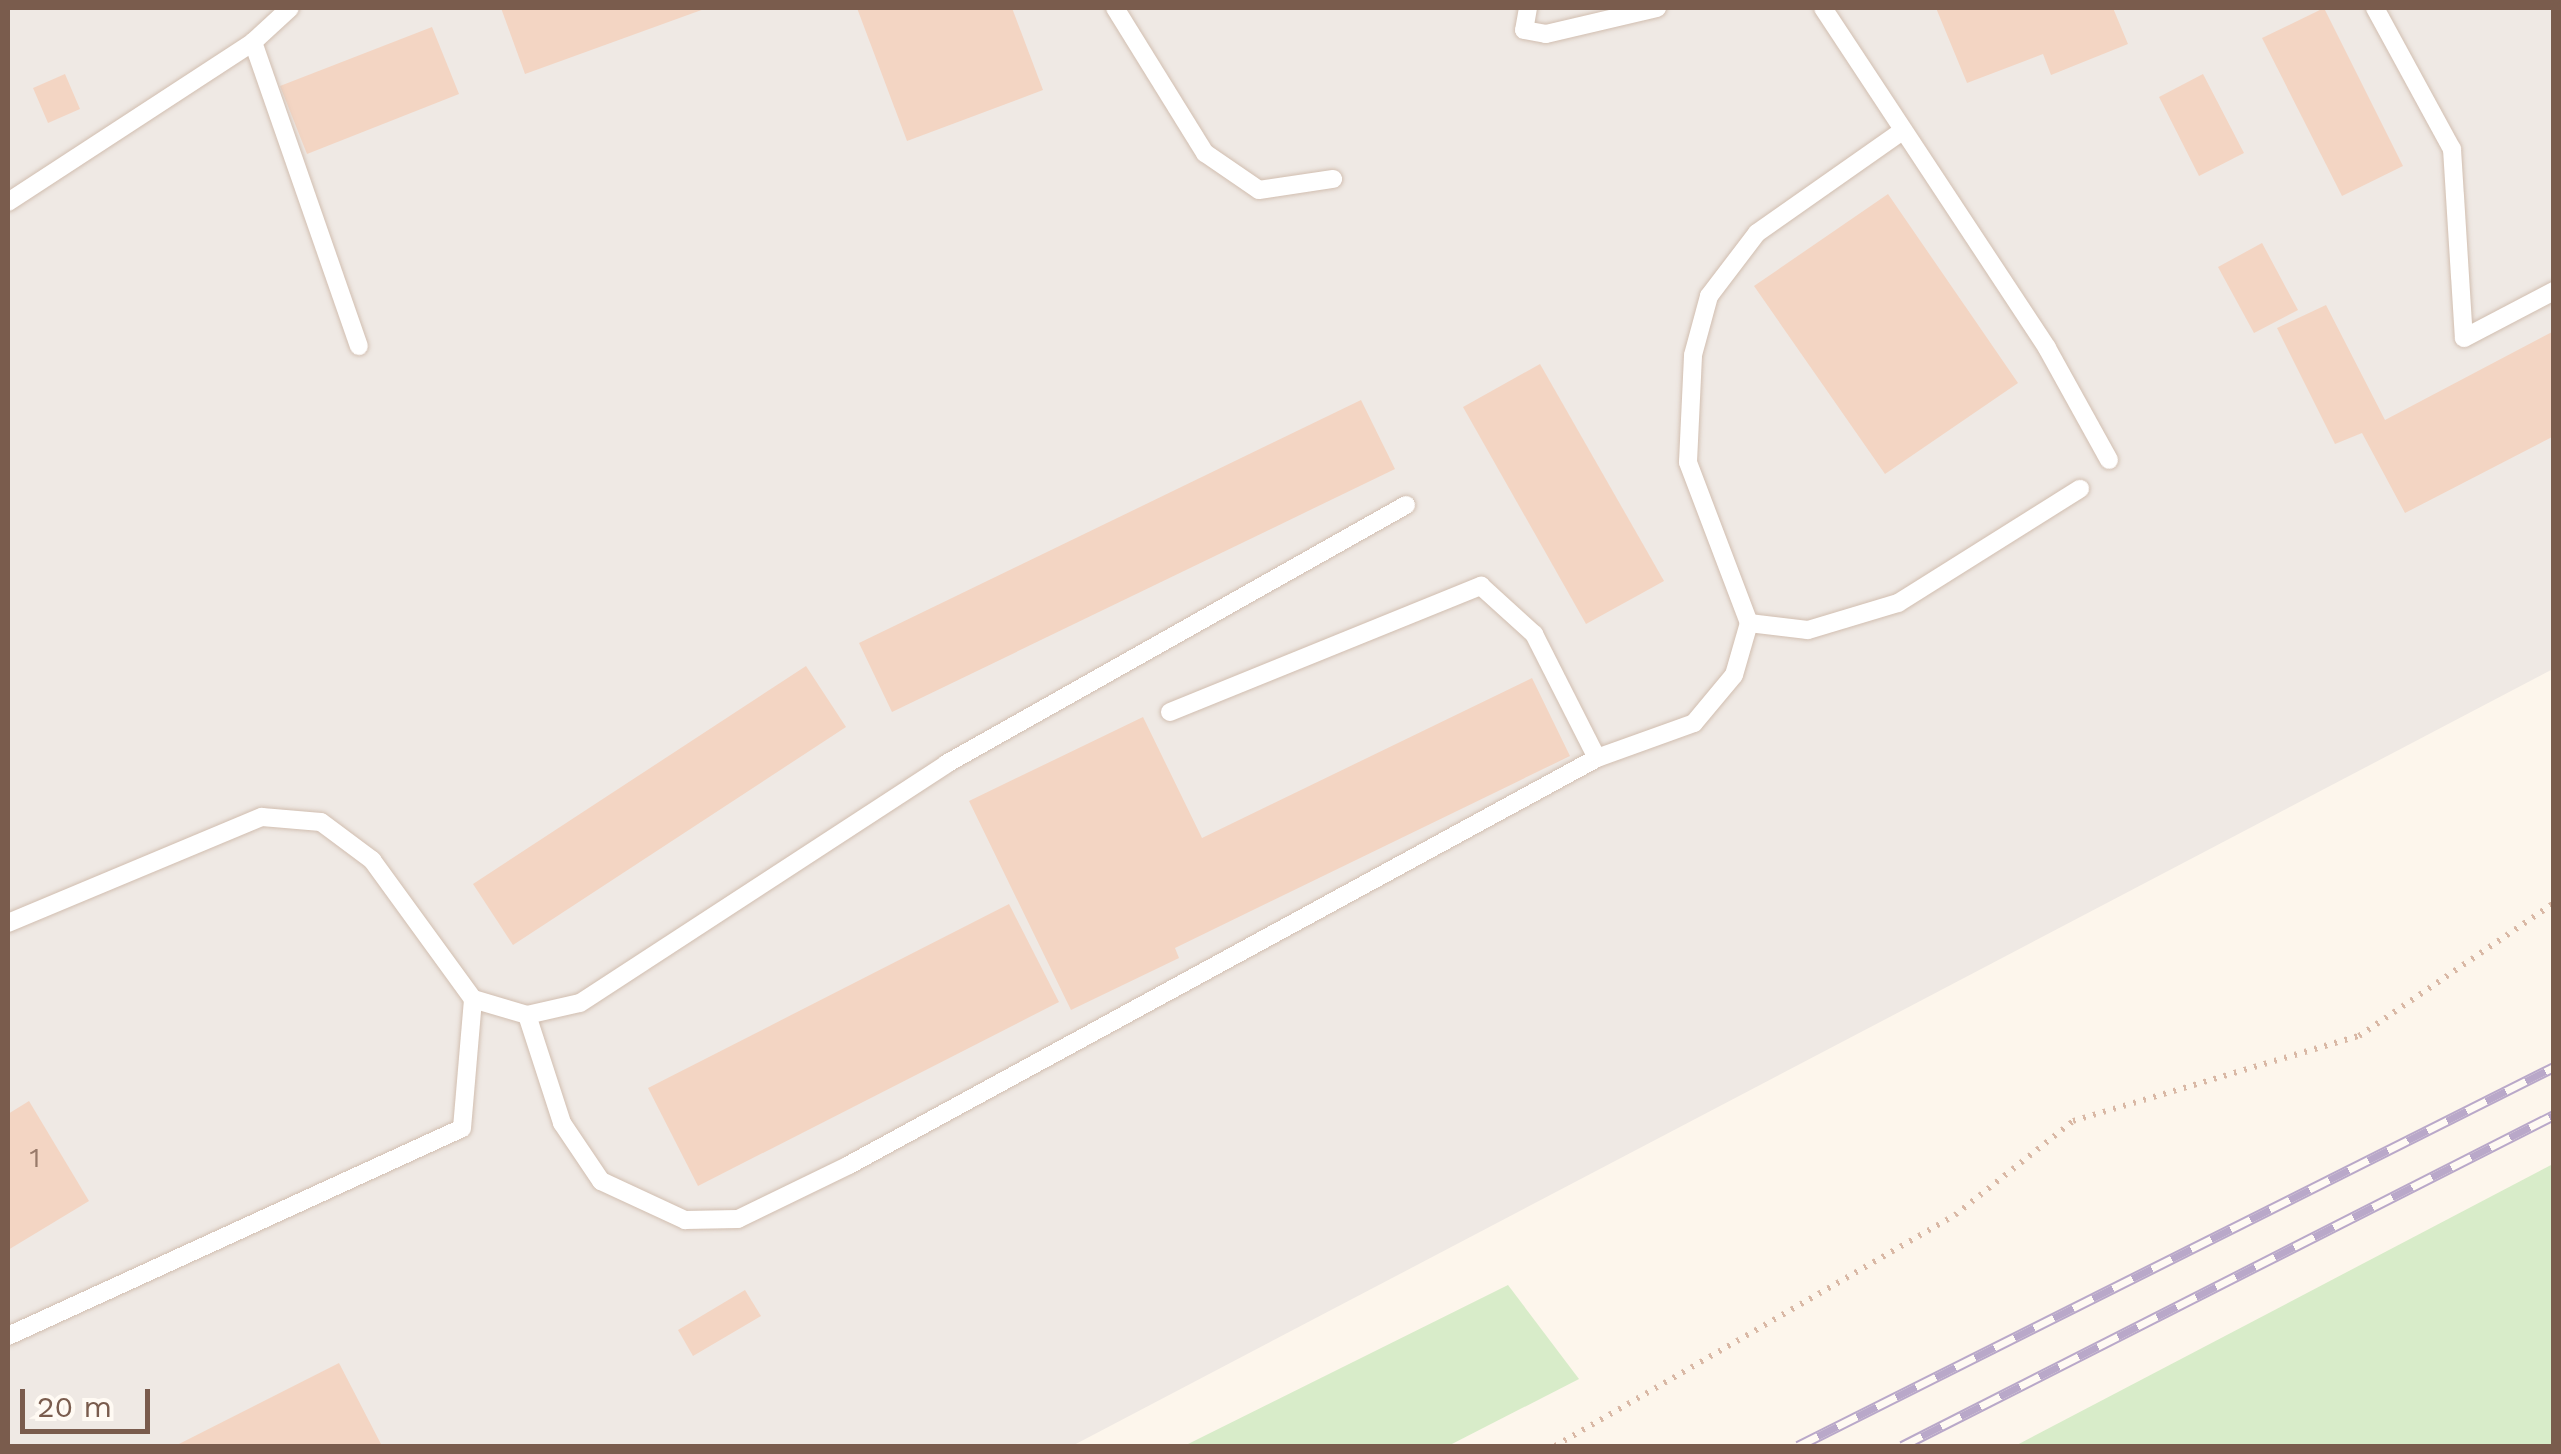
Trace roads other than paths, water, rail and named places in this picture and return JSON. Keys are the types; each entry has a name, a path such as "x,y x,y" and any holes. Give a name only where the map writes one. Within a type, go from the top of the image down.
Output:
{"lane":[{"path":"8,202 253,42 290,8"},
{"path":"1115,8 1204,153 1259,190 1334,179"},
{"path":"1528,8 1524,30 1546,34 1658,8"},
{"path":"1823,8 2047,348 2109,460"},
{"path":"2375,8 2452,149 2464,338 2554,291"},
{"path":"253,42 360,346"},
{"path":"526,1016 562,1123 601,1182 685,1220 738,1218 849,1166 1597,758 1694,723 1734,675 1749,623 1688,462 1693,355 1709,296 1756,233 1902,132"},
{"path":"1749,623 1808,630 1898,603 2080,489"},
{"path":"8,922 262,817 322,822 372,860 473,999 526,1016 580,1003 946,764 1406,505"},
{"path":"1170,712 1480,586 1534,634 1597,758"},
{"path":"8,1336 462,1128 473,999"}],"railway":[{"path":"1798,1446 2554,1067"},
{"path":"1902,1446 2554,1115"}]}
